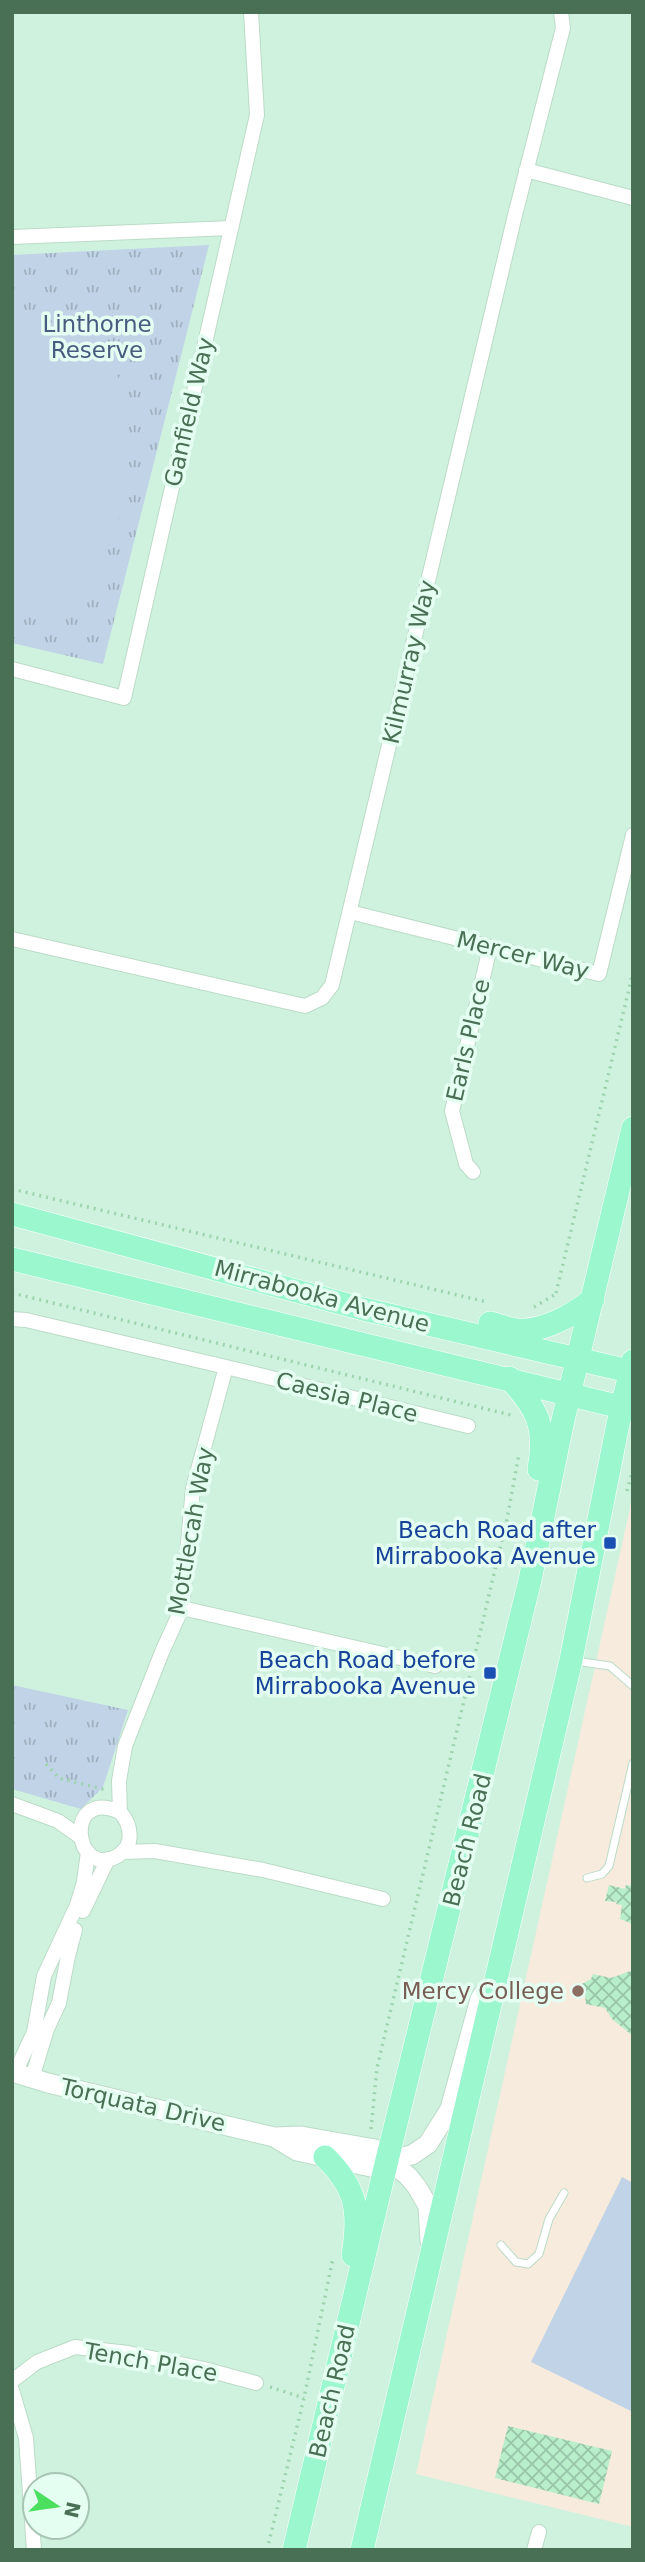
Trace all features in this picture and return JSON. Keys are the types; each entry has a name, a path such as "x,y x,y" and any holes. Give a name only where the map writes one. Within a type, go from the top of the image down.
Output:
{"main road":[{"name":"Beach Road","path":"295,2550 344,2342 381,2154 530,1580 570,1393 633,1128"},
{"name":"Mirrabooka Avenue","path":"12,1214 363,1309 578,1360 632,1369"},
{"name":"Mirrabooka Avenue","path":"12,1259 627,1408"},
{"path":"363,1309 405,1304 519,1330 568,1318 593,1299"},
{"path":"362,2550 623,1443 632,1369"},
{"path":"509,1378 530,1413 538,1417 543,1448 528,1528 530,1580"},
{"path":"325,2157 348,2183 354,2208 356,2235 344,2342"}],"street":[{"name":"Ganfield Way","path":"12,669 124,698 257,115 251,12"},
{"name":"Kilmurray Way","path":"12,939 304,1006 321,998 332,985 526,170 563,28 561,12"},
{"path":"526,170 633,198"},
{"path":"12,237 230,228"},
{"name":"Mercer Way","path":"350,912 599,974 633,835"},
{"name":"Earls Place","path":"473,1172 466,1164 452,1111 489,947"},
{"path":"12,1320 26,1320 226,1367"},
{"name":"Caesia Place","path":"226,1367 468,1426"},
{"name":"Mottlecah Way","path":"58,1821 85,1817 101,1807 115,1786 125,1746 182,1608 193,1488 226,1367"},
{"path":"182,1608 435,1666"},
{"name":"Mottlecah Way","path":"115,1786 120,1812 127,1819 130,1829 155,1851"},
{"name":"Mottlecah Way","path":"12,1804 58,1821 79,1836 88,1852"},
{"path":"101,1807 120,1812"},
{"path":"79,1836 85,1817"},
{"path":"20,2074 59,2003 72,1938 96,1880 130,1839 130,1829"},
{"path":"20,2074 34,2032 44,1976 77,1905 88,1852 98,1858 155,1851 263,1870 383,1899"},
{"name":"Torquata Drive","path":"20,2074 274,2137 301,2136 381,2154 412,2155 428,2144 450,2109 480,1999 500,1969"},
{"name":"Torquata Drive","path":"274,2137 297,2151 371,2167 381,2154"},
{"path":"381,2154 408,2176 428,2206 431,2254"},
{"name":"Tench Place","path":"12,2382 37,2361 75,2347 141,2356 256,2383"},
{"path":"12,2390 26,2438 34,2550"},
{"path":"534,2550 539,2532"}],"lane":[{"path":"571,1660 611,1666 633,1686"},
{"path":"587,1878 602,1874 609,1866 633,1763"},
{"path":"501,2245 516,2262 528,2264 539,2254 549,2219 564,2193"}],"path":[{"path":"568,1318 556,1294 633,972"},
{"path":"12,1189 499,1305"},
{"path":"12,1293 530,1413"},
{"path":"526,1312 556,1294"},
{"path":"381,2154 370,2126 377,2068 507,1519 521,1445"},
{"path":"46,1764 60,1778 115,1786"},
{"path":"267,2550 304,2398 335,2249"},
{"path":"256,2383 304,2398"}],"shaded area":[{"path":"12,12 633,12 633,2550 12,2550"},
{"name":"Mercy College","path":"633,1484 633,2527 416,2474 630,1508"}],"green space":[{"name":"Linthorne Reserve","path":"209,245 103,664 12,643 12,255"},
{"path":"12,317 94,329 130,401 124,504 83,615 56,618 12,606"},
{"path":"12,1685 128,1710 103,1787 81,1809 12,1789"},
{"path":"622,2177 633,2183 633,2412 531,2362"}],"building":[{"path":"609,1885 625,1889 626,1885 633,1886 633,1924 620,1919 622,1905 605,1901"},
{"path":"633,1970 633,2036 612,2019 605,2008 586,2004 585,1995 578,1986 591,1979 593,1974 611,1978"},
{"path":"508,2426 612,2451 599,2504 495,2478"}],"place":[{"name":"Beach Road after Mirrabooka Avenue","path":"610,1543"},
{"name":"Beach Road before Mirrabooka Avenue","path":"490,1673"},
{"name":"Mercy College","path":"578,1991"}]}
